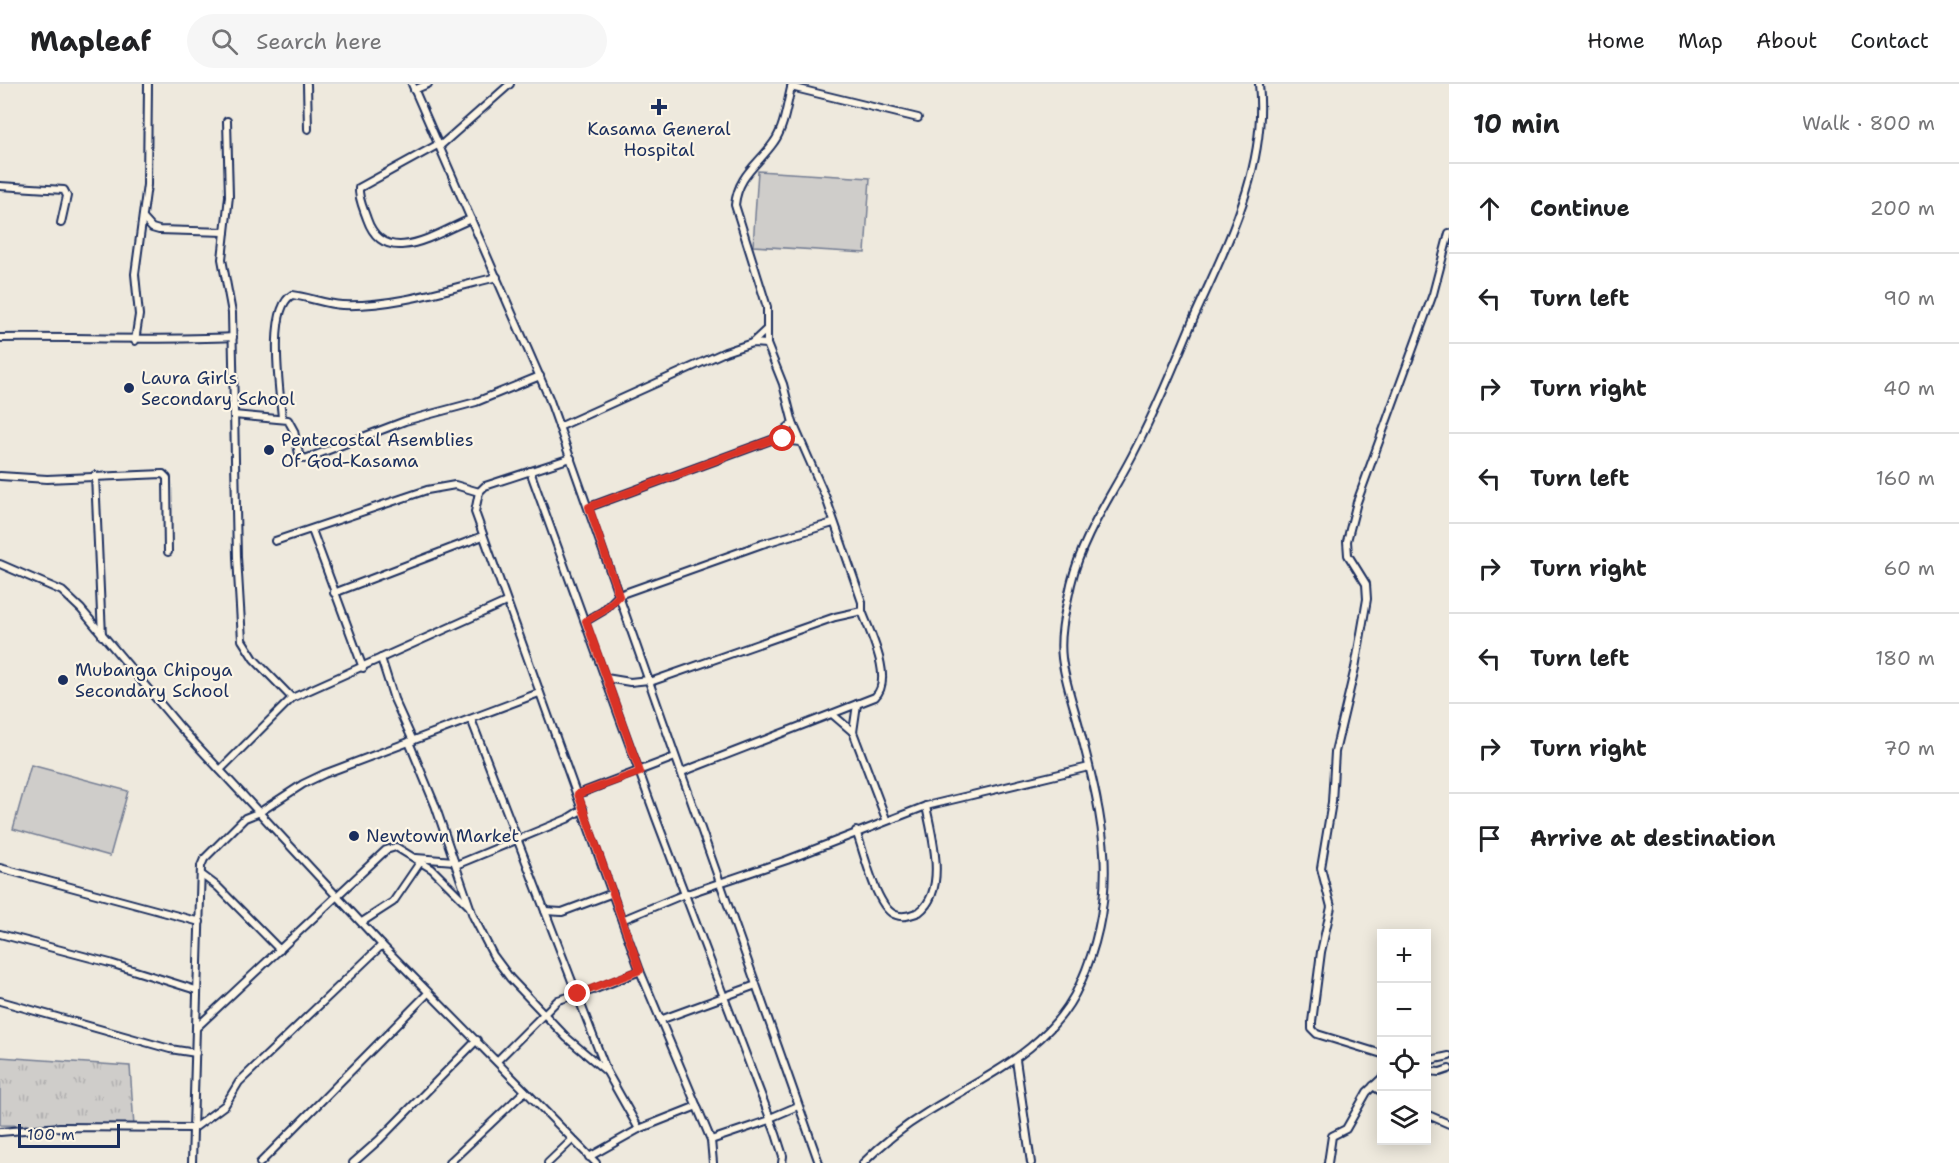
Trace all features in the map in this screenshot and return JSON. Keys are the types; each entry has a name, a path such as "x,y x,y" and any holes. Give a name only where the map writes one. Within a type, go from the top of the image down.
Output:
{"street":[{"path":"135,341 139,315 135,274 147,185 148,84"},
{"path":"307,84 308,129"},
{"path":"428,84 413,87 540,376 589,507 819,1163"},
{"path":"471,219 418,243 401,247 378,237 370,228 359,188 439,145 510,84"},
{"path":"863,1163 893,1136 923,1114 1016,1060 1049,1029 1079,988 1098,935 1106,879 1106,848 1062,657 1063,626 1072,580 1090,529 1140,440 1241,209 1257,139 1259,84"},
{"path":"682,772 875,697 884,679 862,611 860,597 819,481 793,423 783,384 767,344 768,316 763,290 735,205 736,193 745,174 774,142 792,86 918,118"},
{"path":"227,121 230,196 222,259 232,313 237,556 242,640 254,659 292,698"},
{"path":"0,186 64,190 67,196 61,223"},
{"path":"143,218 152,228 159,230 225,232"},
{"path":"1377,1052 1317,1034 1312,1029 1320,952 1331,907 1321,868 1332,802 1335,752 1355,668 1367,598 1366,584 1348,555 1347,541 1357,502 1432,294 1449,233"},
{"path":"282,418 278,330 281,307 285,298 292,295 325,303 364,305 433,293 497,277"},
{"path":"752,343 766,330"},
{"path":"0,338 97,337 135,341 233,337"},
{"path":"559,427 725,352 752,343 767,344"},
{"path":"234,415 282,418 291,424 299,454 306,459 405,421 476,402 540,376"},
{"path":"589,507 774,439 793,423"},
{"path":"774,439 801,442"},
{"path":"570,458 485,486 479,492 475,512 640,970 711,1140 713,1163"},
{"path":"530,471 770,1119 783,1156 782,1163"},
{"path":"0,476 47,479 95,475 163,474 167,478 168,552"},
{"path":"95,475 102,636"},
{"path":"275,541 427,490 455,485 479,492"},
{"path":"586,621 603,611 619,596 762,544 833,523"},
{"path":"312,530 363,668"},
{"path":"334,593 483,536"},
{"path":"0,564 62,591 81,609 220,770 336,896 596,1163"},
{"path":"220,770 292,698 507,602"},
{"path":"606,678 630,682 650,681 835,617 862,611"},
{"path":"381,658 469,906 484,940 500,967 577,1048 607,1072"},
{"path":"192,1163 196,990 204,859 245,818 260,812 324,774 539,693"},
{"path":"853,732 857,704"},
{"path":"832,714 853,732 886,819"},
{"path":"471,719 607,1072 639,1130"},
{"path":"578,794 675,757"},
{"path":"622,920 687,894 787,860 886,819 926,806 1089,767"},
{"path":"856,831 874,886 888,912 898,916 919,912 932,896 935,869 926,806"},
{"path":"414,857 455,863 517,840 583,809"},
{"path":"196,1028 390,847 396,847 421,861 469,906"},
{"path":"362,922 393,902 421,861"},
{"path":"0,868 200,922"},
{"path":"202,875 218,887 280,950"},
{"path":"545,911 562,912 613,893"},
{"path":"0,934 111,963 196,990"},
{"path":"0,1132 60,1127 194,1128 225,1105 238,1082 382,945"},
{"path":"497,1061 558,1000 640,970"},
{"path":"660,1020 756,985"},
{"path":"260,1163 428,993"},
{"path":"0,1001 170,1049 196,1053"},
{"path":"353,1163 379,1140 477,1040"},
{"path":"1431,1060 1449,1056"},
{"path":"1016,1060 1031,1163"},
{"path":"1431,1072 1449,1069"},
{"path":"1328,1163 1332,1136 1346,1129 1377,1082"},
{"path":"1373,1086 1380,1091"},
{"path":"449,1163 525,1091"},
{"path":"589,1157 639,1130 697,1106"},
{"path":"711,1140 770,1119 798,1106"},
{"path":"1431,1116 1449,1124"},
{"path":"548,1163 572,1140"}],"green space":[{"path":"758,171 870,178 865,253 753,246"},
{"path":"31,765 128,791 110,856 13,829"},
{"path":"0,1057 130,1066 134,1127 0,1125"}],"place":[{"name":"Kasama General Hospital","path":"659,107"},
{"name":"Laura Girls Secondary School","path":"129,388"},
{"name":"Pentecostal Asemblies Of God-Kasama","path":"269,450"},
{"name":"Mubanga Chipoya Secondary School","path":"63,680"},
{"name":"Newtown Market","path":"354,836"}],"route":[{"path":"578,994 640,970 578,794 640,772 586,621 603,611 619,596 589,507 774,439 783,439"}]}
